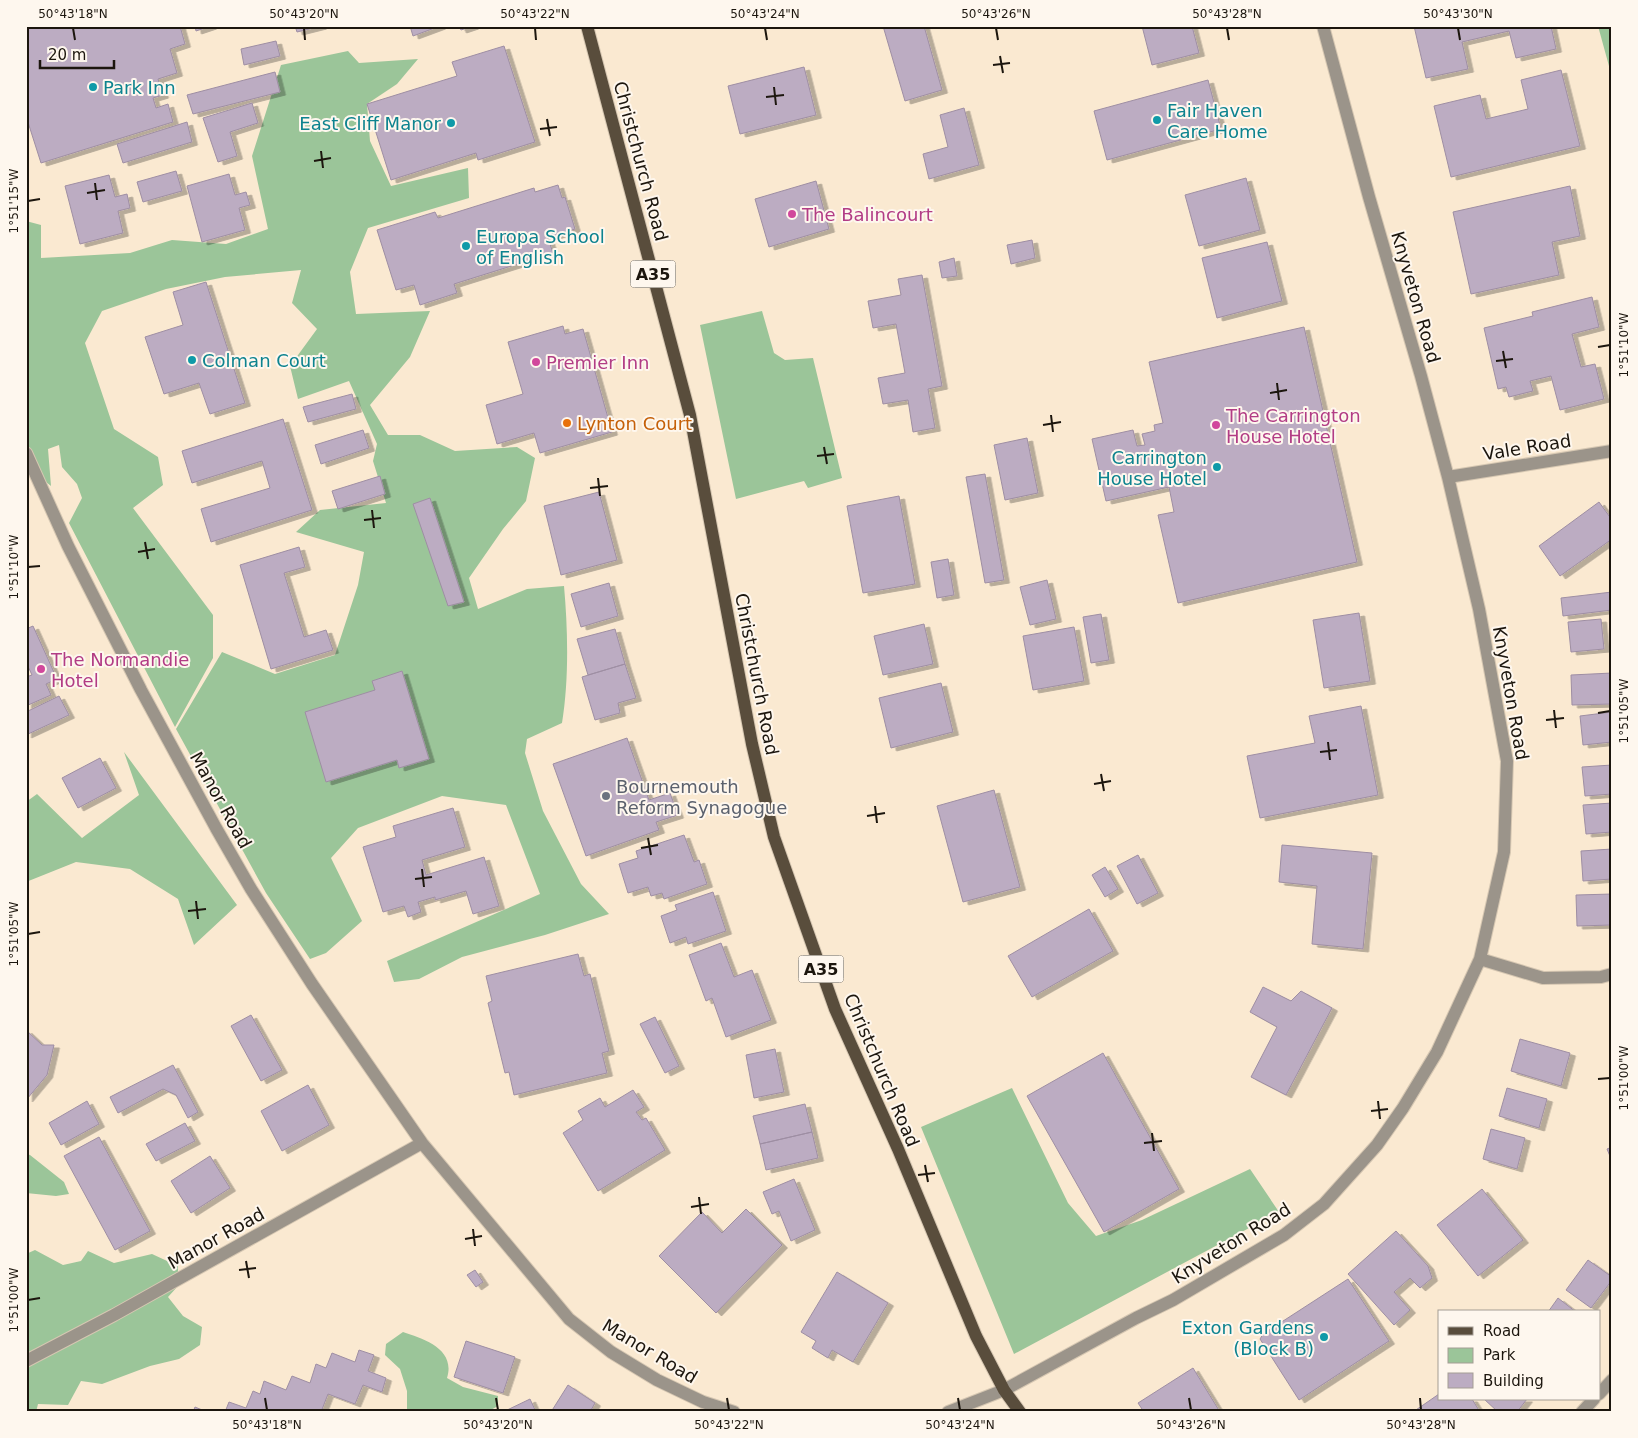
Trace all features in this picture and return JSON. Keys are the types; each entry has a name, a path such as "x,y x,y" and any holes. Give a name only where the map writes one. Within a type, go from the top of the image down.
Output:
{"main road":[{"name":"Christchurch Road","path":"587,26 690,415 752,744 774,837 835,1009 898,1149 976,1336 1004,1390 1020,1412"}],"street":[{"name":"Knyveton Road","path":"1004,1390 1128,1322 1180,1296 1284,1235 1324,1204 1377,1145 1403,1108 1437,1052 1480,959 1504,852 1507,761 1479,609 1448,477 1324,26"},
{"name":"Vale Road","path":"1448,477 1612,451"},
{"name":"Manor Road","path":"26,453 68,546 141,690 251,889 312,984 422,1143 569,1320 611,1352 657,1380 703,1402 734,1412"},
{"path":"1480,959 1542,978 1600,977 1612,974"},
{"name":"Manor Road","path":"26,1361 130,1306 422,1143"},
{"path":"1600,1393 1612,1380"},
{"path":"948,1412 1004,1390"},
{"path":"1582,1412 1593,1400"}],"green space":[{"path":"1598,26 1612,26 1612,77"},
{"path":"348,51 359,63 418,59 397,84 367,104 370,141 391,186 468,168 469,198 368,228 350,272 356,314 430,311 410,357 370,405 388,435 420,435 455,451 517,447 535,458 526,501 503,529 469,578 478,609 527,589 564,586 567,655 566,690 562,723 527,739 525,753 543,811 581,884 609,914 545,935 462,957 419,979 394,982 387,961 540,894 506,805 442,796 358,828 331,858 362,921 326,953 310,959 266,893 176,729 222,652 275,674 335,655 358,585 364,552 296,532 320,510 386,503 373,461 377,444 349,381 298,399 290,366 317,329 292,303 301,270 225,277 166,289 102,311 85,343 114,429 158,457 163,485 133,508 213,615 213,658 175,727 69,523 82,498 77,484 62,467 59,445 48,449 51,486 41,478 26,443 26,221 41,225 41,258 130,253 172,240 226,244 268,229 252,156 281,65"},
{"path":"762,311 774,353 785,360 813,358 842,478 808,488 804,481 736,499 700,325"},
{"path":"124,752 237,905 194,945 178,899 130,869 76,862 26,882 26,802 37,794 82,838 139,795"},
{"path":"1012,1088 1068,1203 1096,1236 1142,1220 1250,1169 1279,1212 1014,1354 921,1127"},
{"path":"26,1154 30,1155 64,1182 69,1194 56,1196 26,1193"},
{"path":"35,1250 63,1265 81,1261 88,1251 114,1263 152,1254 178,1266 178,1286 168,1297 183,1316 202,1327 200,1345 179,1359 150,1366 102,1384 81,1381 68,1405 38,1404 36,1412 26,1412 26,1254"},
{"path":"403,1332 429,1342 443,1353 449,1368 447,1378 463,1387 498,1396 498,1406 487,1412 407,1412 407,1391 400,1369 385,1355 386,1344"}],"building":[{"name":"Park Inn","path":"36,26 180,26 185,44 170,49 177,73 158,79 163,95 153,98 156,108 168,104 173,122 41,163 26,116 26,29"},
{"path":"195,26 211,26 196,31"},
{"path":"295,26 321,26 297,32"},
{"path":"410,26 440,26 413,36"},
{"path":"459,26 473,26 461,30"},
{"path":"883,26 924,26 942,90 905,101"},
{"path":"1142,26 1192,26 1199,53 1152,65"},
{"path":"1414,26 1551,26 1556,49 1516,58 1509,31 1462,42 1468,69 1426,78"},
{"path":"276,41 280,56 244,65 241,49"},
{"name":"East Cliff Manor","path":"504,46 535,142 478,160 476,153 391,180 367,104 457,76 452,62"},
{"path":"804,67 816,115 740,134 728,86"},
{"path":"1561,70 1580,146 1451,177 1434,106 1480,95 1486,119 1528,109 1521,80"},
{"path":"275,72 280,92 193,114 187,95"},
{"name":"Fair Haven Care Home","path":"1208,80 1221,129 1107,160 1094,111"},
{"path":"252,103 258,123 230,132 237,156 218,162 203,118"},
{"path":"964,108 979,165 929,179 923,154 948,147 940,115"},
{"path":"187,122 192,142 123,163 117,144"},
{"path":"176,171 182,191 143,202 137,182"},
{"path":"229,174 235,195 246,192 250,205 239,208 245,230 202,242 187,186"},
{"path":"109,175 115,197 127,194 130,208 118,211 123,233 80,244 65,186"},
{"path":"1246,178 1260,230 1199,246 1185,195"},
{"name":"The Balincourt","path":"816,181 829,229 769,247 755,199"},
{"name":"Europa School of English","path":"558,185 562,198 565,197 575,229 548,238 553,253 454,284 457,293 420,305 414,285 396,290 377,230 435,212 438,218 534,188 535,192"},
{"path":"1570,186 1580,236 1552,242 1559,275 1471,294 1453,212"},
{"path":"1032,240 1035,258 1011,264 1007,245"},
{"path":"1267,242 1282,301 1217,318 1202,258"},
{"path":"954,258 957,276 942,278 939,262"},
{"path":"922,275 942,386 928,389 935,428 913,432 908,400 883,404 878,378 905,373 896,324 873,328 868,301 901,295 898,279"},
{"name":"Colman Court","path":"206,282 245,403 210,414 199,383 164,394 145,337 183,325 173,292"},
{"path":"1592,297 1599,327 1572,334 1581,367 1595,364 1604,399 1560,410 1551,376 1530,381 1533,391 1509,397 1506,387 1498,389 1484,328 1533,316 1532,312"},
{"name":"Lynton Court","path":"563,326 565,334 583,329 612,432 540,453 534,433 497,444 486,405 523,394 508,342"},
{"name":"Carrington House Hotel","path":"1304,327 1357,562 1178,603 1158,515 1174,512 1169,487 1106,501 1092,439 1133,430 1137,446 1145,445 1142,434 1155,431 1154,425 1163,423 1149,362"},
{"path":"352,394 356,409 308,422 303,407"},
{"path":"283,419 312,510 211,542 201,509 270,488 262,461 192,483 182,451"},
{"path":"363,430 369,448 321,464 315,445"},
{"path":"1027,438 1038,493 1005,500 994,445"},
{"path":"985,474 1004,580 985,583 966,477"},
{"path":"380,476 385,494 338,509 332,491"},
{"path":"599,492 617,560 561,575 544,506"},
{"path":"899,496 915,584 863,593 847,506"},
{"path":"430,498 464,602 448,606 413,504"},
{"path":"1599,502 1612,520 1612,539 1560,576 1539,546"},
{"path":"299,547 305,567 284,573 304,637 326,630 333,650 271,669 240,565"},
{"path":"948,559 954,595 937,598 931,562"},
{"path":"1047,580 1056,619 1030,625 1020,587"},
{"path":"609,583 618,616 581,627 571,594"},
{"path":"1612,592 1612,610 1563,616 1561,598"},
{"path":"1359,613 1370,681 1324,688 1313,620"},
{"path":"1101,614 1109,660 1091,663 1083,617"},
{"path":"1601,619 1604,649 1571,652 1568,622"},
{"path":"924,624 933,664 883,675 874,636"},
{"name":"The Normandie Hotel","path":"33,626 57,679 46,684 51,695 26,706 26,677 32,675 26,662 26,629"},
{"path":"1074,627 1084,681 1033,690 1023,636"},
{"path":"615,629 625,664 588,675 577,639"},
{"path":"625,664 636,698 618,703 620,713 595,720 582,677"},
{"path":"402,671 429,759 399,768 397,760 326,782 305,712 375,690 372,681"},
{"path":"1612,673 1612,704 1572,705 1571,675"},
{"path":"941,683 953,732 891,748 879,698"},
{"path":"59,696 69,715 26,735 26,712"},
{"path":"1361,706 1378,795 1260,818 1247,756 1315,743 1309,716"},
{"path":"1612,712 1612,742 1583,745 1580,716"},
{"name":"Bournemouth Reform Synagogue","path":"627,738 649,800 670,793 678,815 656,822 659,830 586,856 553,764"},
{"path":"100,758 116,788 78,808 62,778"},
{"path":"1612,765 1612,794 1585,796 1582,767"},
{"path":"994,790 1020,887 963,902 937,806"},
{"path":"1612,803 1612,832 1586,834 1583,805"},
{"path":"453,808 465,847 422,860 426,875 484,857 499,906 473,914 466,891 435,900 435,897 418,902 421,912 408,917 404,906 383,912 363,847 396,837 393,826"},
{"path":"684,835 694,862 699,860 707,884 664,899 662,893 651,896 648,887 628,893 619,864 638,858 636,851"},
{"path":"1282,845 1372,853 1363,949 1312,944 1317,886 1279,882"},
{"path":"1612,849 1612,879 1583,881 1581,851"},
{"path":"1138,855 1158,893 1137,904 1117,866"},
{"path":"1105,867 1118,889 1105,897 1092,875"},
{"path":"713,892 726,931 688,944 686,937 670,943 661,916 677,910 675,905"},
{"path":"1612,894 1612,925 1577,926 1576,895"},
{"path":"1089,909 1113,951 1032,997 1008,956"},
{"path":"721,943 734,977 752,970 771,1020 726,1037 712,998 706,1001 689,955"},
{"path":"578,954 584,976 590,974 609,1051 602,1053 607,1073 514,1095 509,1072 505,1073 488,1003 492,1001 486,976"},
{"path":"1263,987 1291,1001 1301,991 1332,1008 1286,1095 1251,1077 1277,1027 1250,1012"},
{"path":"251,1015 282,1070 261,1081 231,1026"},
{"path":"655,1017 679,1066 665,1073 640,1024"},
{"path":"26,1030 42,1045 54,1045 47,1075 27,1099"},
{"path":"1520,1039 1570,1053 1561,1086 1511,1071"},
{"path":"775,1049 784,1092 754,1098 746,1055"},
{"path":"1103,1053 1179,1189 1104,1232 1027,1096"},
{"path":"173,1065 198,1112 188,1118 176,1095 163,1089 118,1113 110,1097"},
{"path":"308,1085 329,1125 282,1151 261,1111"},
{"path":"1507,1088 1547,1099 1539,1128 1499,1116"},
{"path":"633,1090 644,1107 636,1112 642,1120 646,1118 665,1150 598,1191 563,1133 583,1120 578,1111 600,1098 605,1107"},
{"path":"87,1101 99,1124 61,1145 49,1123"},
{"path":"805,1104 812,1132 760,1144 753,1116"},
{"path":"185,1123 195,1141 156,1161 146,1144"},
{"path":"1491,1129 1525,1138 1517,1169 1483,1159"},
{"path":"812,1132 818,1158 766,1170 760,1144"},
{"path":"99,1137 150,1231 115,1250 64,1156"},
{"path":"1612,1147 1612,1161 1607,1149"},
{"path":"210,1156 230,1188 191,1213 171,1181"},
{"path":"794,1179 815,1230 791,1241 779,1211 772,1214 763,1192"},
{"path":"1482,1189 1523,1240 1478,1276 1437,1225"},
{"path":"746,1209 782,1245 716,1313 659,1256 702,1212 722,1233"},
{"path":"1396,1231 1428,1266 1432,1278 1420,1288 1410,1278 1394,1292 1410,1310 1394,1325 1348,1274"},
{"path":"1588,1260 1612,1277 1612,1280 1591,1308 1566,1290"},
{"path":"475,1270 483,1282 476,1287 467,1275"},
{"path":"837,1272 888,1303 853,1362 832,1350 828,1358 812,1348 816,1341 801,1332"},
{"name":"Exton Gardens (Block B)","path":"1348,1279 1389,1341 1299,1400 1260,1339 1263,1334"},
{"path":"1558,1298 1573,1310 1549,1310"},
{"path":"466,1341 515,1357 503,1393 454,1377"},
{"path":"359,1350 374,1355 368,1371 386,1378 382,1392 363,1385 355,1404 328,1394 321,1412 225,1412 229,1402 246,1408 253,1391 260,1394 264,1381 286,1390 292,1376 310,1383 316,1364 326,1368 332,1353 355,1362"},
{"path":"1193,1368 1220,1412 1144,1412 1138,1403"},
{"path":"568,1385 595,1403 590,1412 551,1412"},
{"path":"1438,1395 1438,1400 1473,1400 1480,1412 1413,1412"},
{"path":"530,1399 536,1412 503,1412"},
{"path":"1485,1400 1526,1400 1517,1412 1498,1412"},
{"path":"195,1407 207,1412 193,1412"}],"place":[{"name":"Park Inn","path":"93,87"},
{"name":"Fair Haven Care Home","path":"1157,120"},
{"name":"East Cliff Manor","path":"451,123"},
{"name":"The Balincourt","path":"792,214"},
{"name":"Europa School of English","path":"466,246"},
{"name":"Colman Court","path":"192,360"},
{"name":"Premier Inn","path":"536,362"},
{"name":"Lynton Court","path":"567,423"},
{"name":"The Carrington House Hotel","path":"1216,425"},
{"name":"Carrington House Hotel","path":"1217,467"},
{"name":"The Normandie Hotel","path":"41,669"},
{"name":"Bournemouth Reform Synagogue","path":"606,796"},
{"name":"Exton Gardens (Block B)","path":"1324,1337"}]}
